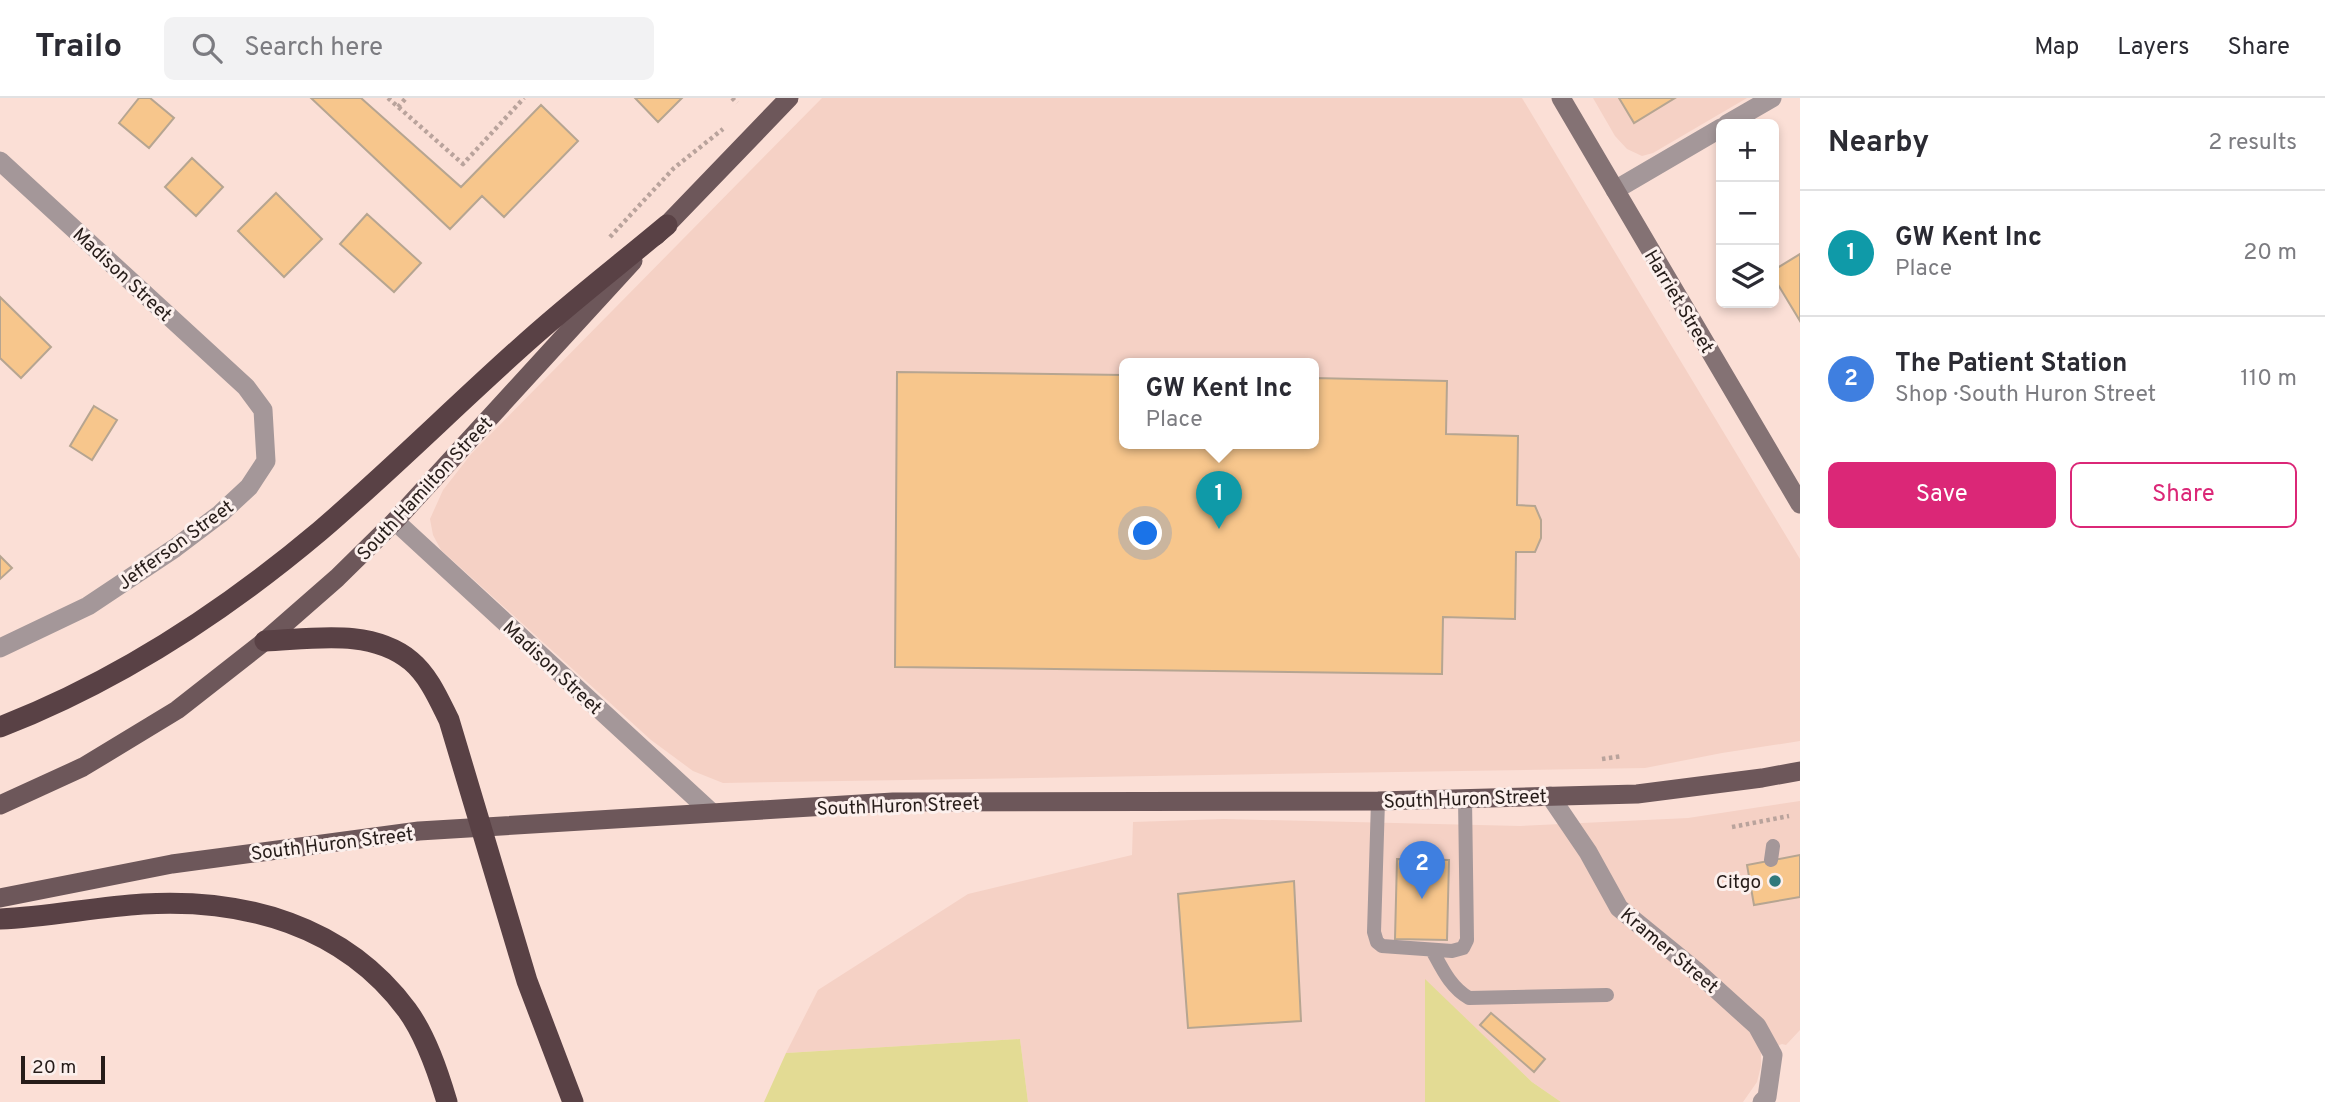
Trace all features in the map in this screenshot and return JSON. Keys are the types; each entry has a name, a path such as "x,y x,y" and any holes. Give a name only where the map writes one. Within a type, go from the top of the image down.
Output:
{"highway":[{"path":"0,727 30,716 119,671 226,604 319,532 522,346 667,225"},
{"path":"265,640 356,639 381,644 411,661 432,687 449,720 527,981 573,1102"},
{"path":"0,919 31,918 143,904 217,905 273,915 324,937 368,968 407,1011 437,1068 447,1102"}],"main road":[{"name":"South Hamilton Street","path":"0,805 83,767 177,710 337,579 395,521 667,225 789,98"},
{"name":"Harriet Street","path":"1561,98 1800,504"},
{"name":"South Huron Street","path":"0,898 172,864 419,831 893,802 1378,801 1637,794 1800,771"}],"street":[{"path":"1736,119 1772,98"},
{"path":"1615,190 1716,131"},
{"name":"Madison Street","path":"0,161 246,387"},
{"name":"Jefferson Street","path":"0,648 88,606 175,548 220,514 249,487 266,461 263,410 246,387"},
{"name":"Madison Street","path":"395,521 710,812"},
{"name":"Kramer Street","path":"1550,796 1587,852 1619,908 1695,970 1757,1026 1773,1055 1767,1097 1762,1102"}],"lane":[{"path":"1378,801 1374,932 1377,942 1382,947 1451,951 1463,948 1467,940 1465,799"},
{"path":"1432,950 1450,982 1458,992 1469,998 1607,995"}],"path":[{"path":"388,98 463,164 524,98"},
{"path":"398,107 406,98"},
{"path":"732,98 737,103"},
{"path":"674,168 732,121"},
{"path":"1602,759 1622,756"},
{"path":"1731,827 1789,817"}],"shaded area":[{"path":"822,98 1522,98 1800,559 1800,741 1645,768 723,783 693,771 651,740 441,550 433,535 430,519 443,490 472,453"},
{"path":"1593,98 1747,98 1653,153 1642,156 1627,149 1615,136"},
{"path":"1800,801 1800,1030 1786,1045 1761,1052 1757,1082 1743,1102 1561,1102 1532,1082 1425,980 1425,1102 1028,1102 1020,1039 786,1053 818,990 968,894 1132,855 1133,822 1224,819 1520,826 1688,818"},
{"path":"1425,979 1532,1082 1561,1102 1425,1102"},
{"path":"1020,1039 1028,1102 764,1102 786,1053"}],"building":[{"path":"139,98 150,98 174,118 149,148 119,123"},
{"path":"311,98 361,98 461,187 541,105 578,141 504,217 482,196 450,229"},
{"path":"635,98 682,98 658,122"},
{"path":"1619,98 1675,98 1634,123"},
{"path":"192,158 223,187 196,216 165,187"},
{"path":"276,193 322,239 284,277 238,231"},
{"path":"367,214 421,263 394,292 340,244"},
{"path":"1800,254 1800,321 1779,286 1779,267"},
{"path":"0,297 51,347 21,378 0,358"},
{"path":"897,372 1119,375 1119,449 1319,449 1319,378 1447,381 1446,434 1518,436 1517,505 1535,506 1541,520 1541,538 1535,552 1516,552 1515,619 1443,617 1442,674 895,667"},
{"path":"94,406 117,420 92,460 70,446"},
{"path":"0,556 12,568 0,579"},
{"name":"Citgo","path":"1800,855 1800,897 1754,905 1747,865"},
{"path":"1397,859 1449,860 1447,940 1395,939"},
{"path":"1294,881 1301,1021 1188,1028 1178,894"},
{"path":"1491,1013 1545,1059 1534,1072 1480,1025"}],"place":[{"name":"GW Kent Inc","path":"1219,529"},
{"name":"Citgo","path":"1775,881"},
{"name":"The Patient Station","path":"1422,899"}]}
